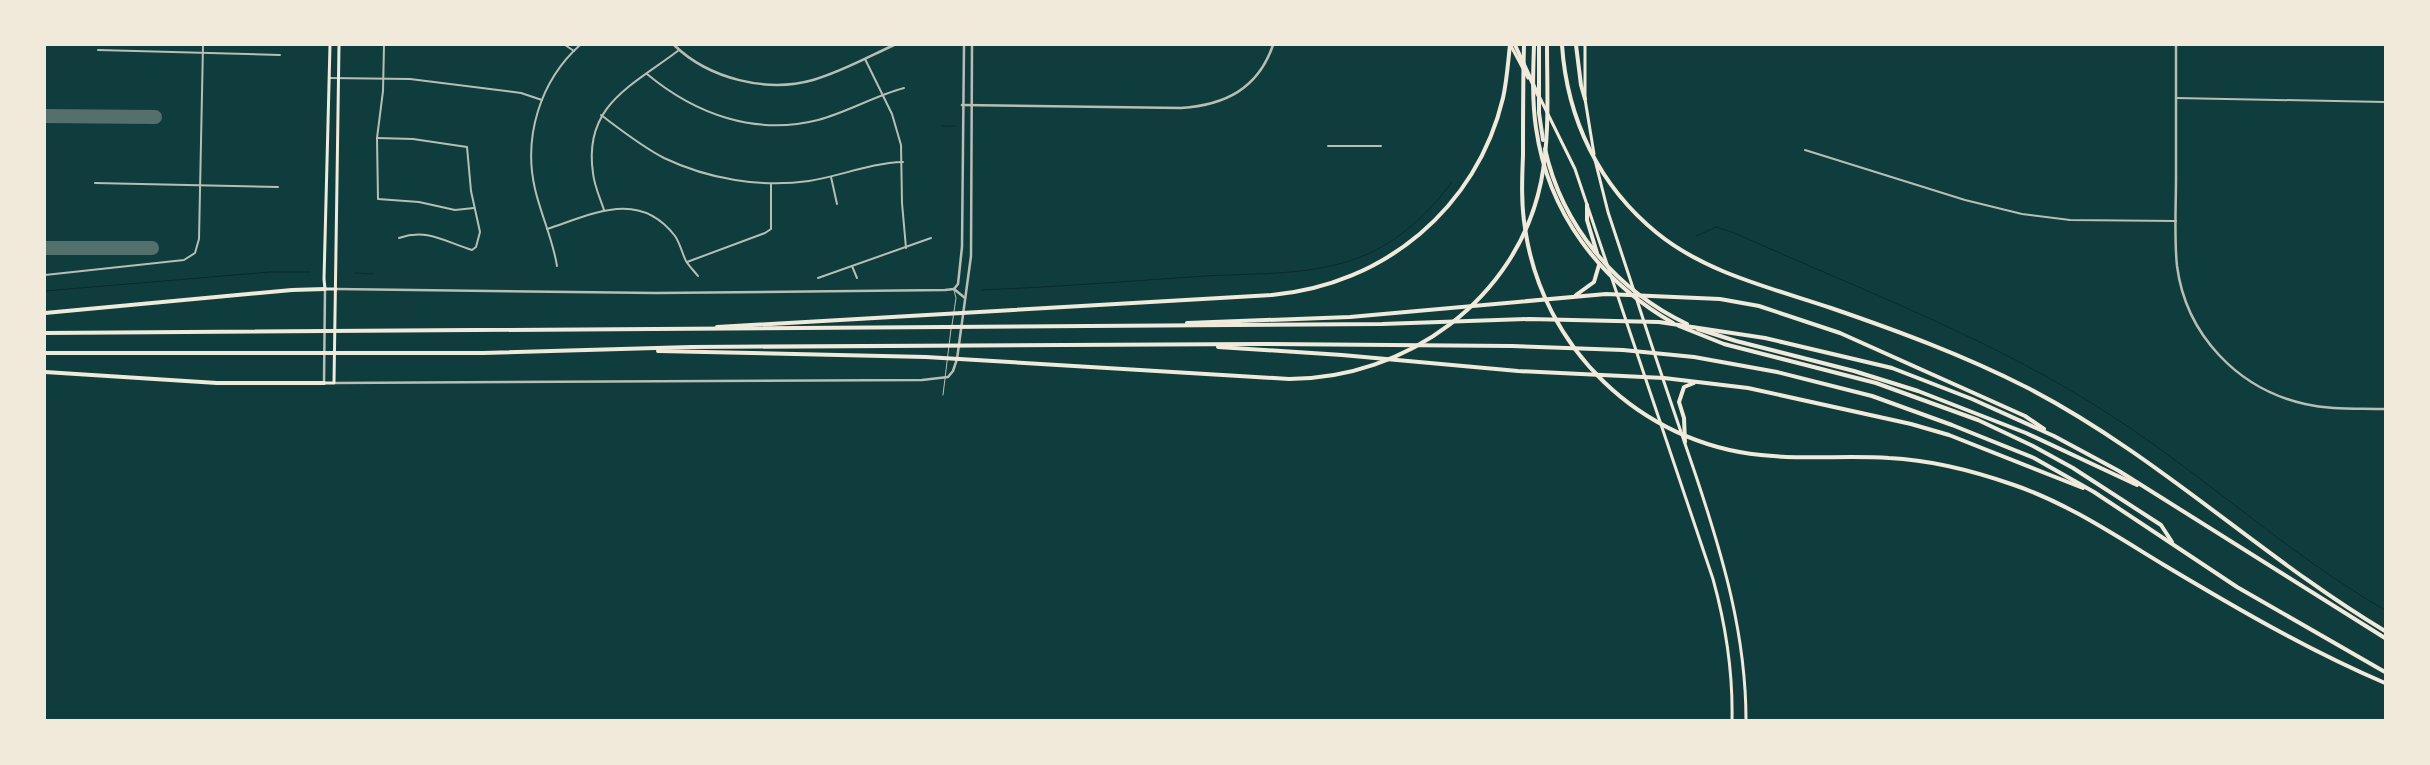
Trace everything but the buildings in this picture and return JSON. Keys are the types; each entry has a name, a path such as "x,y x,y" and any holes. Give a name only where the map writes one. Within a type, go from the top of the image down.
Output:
{"highway":[{"path":"689,329 1272,295 1322,287 1359,273 1390,257 1417,237 1441,215 1478,165 1489,141 1504,96 1510,45"},
{"path":"1515,45 1539,96"},
{"path":"1524,45 1522,185 1524,225 1536,277 1558,325 1578,354 1612,391 1642,414 1685,436 1722,449 1770,456 1871,457 1920,461 1957,467 2022,487 2074,512 2298,641 2385,683"},
{"path":"1534,45 1533,77 1538,142 1553,191 1569,224 1604,271 1618,285 1649,309 1688,331 1724,344 1902,391 2008,433 2072,468 2161,525 2174,544"},
{"path":"1539,45 1541,127 1548,159 1558,189 1580,232 1614,273 1649,303 1689,326 1729,340 1805,358 1888,381 1948,402 2026,433 2149,490"},
{"path":"618,350 917,356 1290,378 1328,376 1371,367 1413,350 1441,332 1469,309 1493,283 1516,247 1531,214 1541,181 1544,158 1547,45"},
{"path":"1562,45 1565,76 1575,115 1593,157 1610,183 1632,210 1669,242 1714,267 1950,351 2044,397 2141,457 2304,577 2385,631"},
{"path":"1576,45 1581,85 1585,99"},
{"path":"1574,296 1589,287 1598,272 1598,256 1587,220 1587,205"},
{"path":"45,313 304,289 325,289"},
{"path":"1159,325 1212,321 1350,317 1574,296 1616,294 1734,301 1789,314 1840,333 2025,416 2054,436 2149,490 2385,638"},
{"path":"45,333 1382,324 1529,319 1610,320 1677,325 1774,340 1892,368 1943,386 2054,436"},
{"path":"1193,345 1342,355 1518,371 1664,378 1775,394 1918,426 1976,444 2054,478 2094,492"},
{"path":"45,353 483,353 740,347 1512,346 1633,351 1729,363 1777,372 1872,396 1952,425 2034,458 2094,492 2237,588 2385,672"},
{"path":"45,372 217,383 324,383"},
{"path":"1685,442 1684,418 1679,397 1688,384 1701,382"}],"main road":[{"path":"330,45 325,289 336,289"},
{"path":"324,383 334,383 339,45"},
{"path":"1510,45 1567,150 1587,205 1643,377 1666,436 1719,602 1730,667 1732,720"},
{"path":"1585,45 1585,99 1600,180 1635,294 1718,543 1734,600 1744,671 1746,720"}],"street":[{"path":"45,275 184,260 195,253 199,239 202,45"},
{"path":"384,45 384,79 376,138 378,199 419,202 455,210 474,208"},
{"path":"565,45 574,51"},
{"path":"557,266 535,190 531,157 535,119 542,100 551,81 580,45"},
{"path":"674,45 706,68 730,78 766,84 789,84 813,80 894,45"},
{"path":"775,45 783,45"},
{"path":"336,289 674,293 945,290 954,288 958,284 962,256 964,45"},
{"path":"334,383 945,379 954,369 971,247 972,45"},
{"path":"962,105 1181,108 1207,106 1230,97 1251,82 1262,68 1273,45"},
{"path":"2176,45 2176,254 2182,289 2197,326 2212,348 2244,378 2263,389 2285,398 2323,407 2385,409"},
{"path":"98,50 280,55"},
{"path":"604,210 593,175 591,157 592,141 601,115 609,103 679,50"},
{"path":"865,59 898,131 902,162 902,204 906,248"},
{"path":"647,74 693,106 716,116 746,123 780,124 817,120 846,111 882,94 904,88"},
{"path":"330,78 410,79 521,93 542,100"},
{"path":"2176,98 2385,102"},
{"path":"601,115 664,158 690,168 740,181 771,184 831,177 882,162 902,162"},
{"path":"376,138 413,139 467,147 474,208 480,232 476,247 472,250 425,234 413,233 399,238"},
{"path":"1328,146 1381,146"},
{"path":"1805,150 1965,200 2022,214 2070,220 2176,221"},
{"path":"831,177 837,204"},
{"path":"95,183 278,186"},
{"path":"687,262 765,233 771,229 771,184"},
{"path":"547,229 604,210 635,209 661,221 677,238 687,262 698,276"},
{"path":"818,278 931,238"},
{"path":"852,266 857,278"},
{"path":"954,288 965,298"},
{"path":"324,383 325,289"}],"lane":[{"path":"943,395 956,298 954,288"}],"waterway":[{"path":"942,126 956,126"},
{"path":"982,290 1286,272 1325,267 1363,256 1401,234 1433,205 1452,182"},
{"path":"1696,236 1716,227 1732,232 1926,317 2022,363 2112,416 2181,464 2315,565 2385,610"},
{"path":"45,291 270,272 310,272"},
{"path":"355,273 374,274"}],"taxiway":[{"path":"45,116 155,117"},
{"path":"45,248 152,248"}]}
